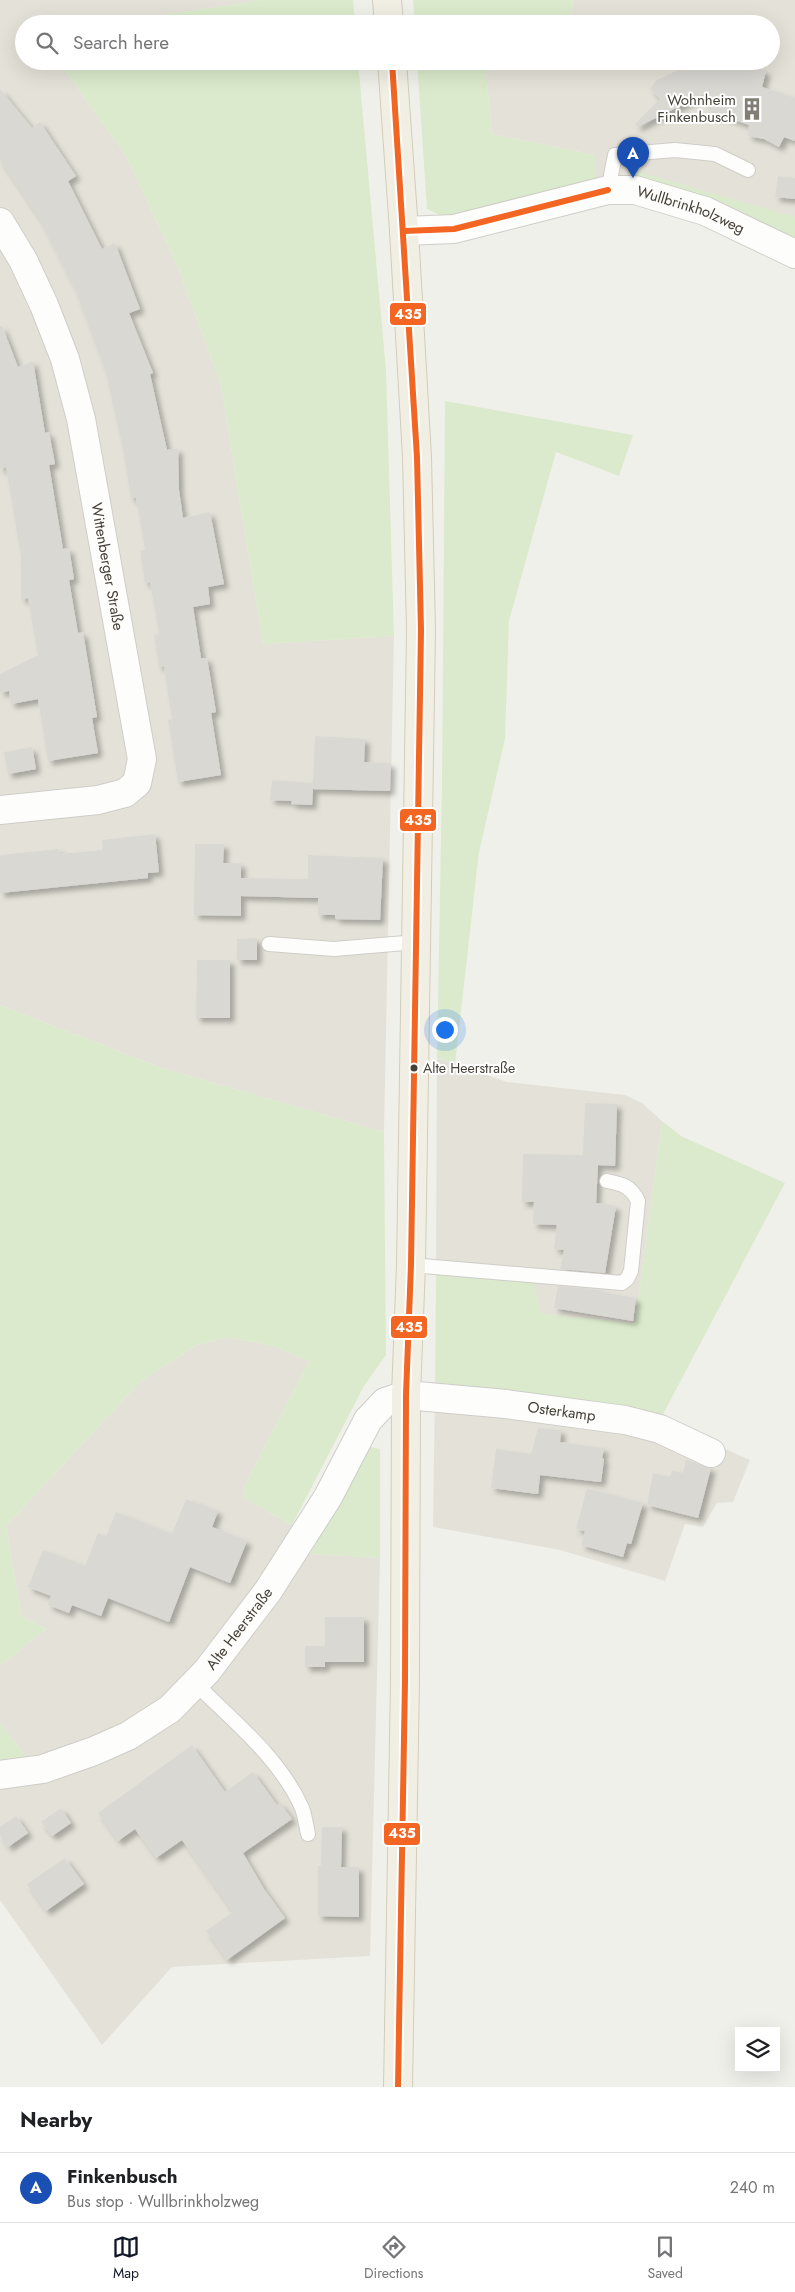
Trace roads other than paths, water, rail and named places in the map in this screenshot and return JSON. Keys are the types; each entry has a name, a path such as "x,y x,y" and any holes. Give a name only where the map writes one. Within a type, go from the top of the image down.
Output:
{"main road":[{"path":"387,0 388,15"},
{"path":"393,70 417,457 421,630 411,1265 406,1395 405,1681 398,2087"}],"street":[{"name":"Wullbrinkholzweg","path":"404,231 454,229 608,190 635,190 705,211 795,254"},
{"name":"Wittenberger Straße","path":"0,222 22,260 44,305 65,359 82,419 142,759 137,783 125,793 98,800 0,810"},
{"name":"Osterkamp","path":"406,1395 506,1404 625,1420 660,1429 711,1453"},
{"name":"Alte Heerstraße","path":"0,1775 43,1769 94,1752 128,1736 170,1709 195,1683 245,1623 300,1544 328,1497 368,1420 385,1402 406,1395"}],"lane":[{"path":"608,190 615,155 676,150 715,154 748,170"},
{"path":"269,944 334,949 417,942"},
{"path":"411,1265 622,1283 627,1279 631,1271 638,1201 634,1192 625,1185 607,1181"},
{"path":"195,1683 270,1758 292,1787 303,1810 308,1834"}],"place":[{"name":"Wohnheim Finkenbusch","path":"752,109"},
{"name":"Finkenbusch","path":"633,178"},
{"name":"Alte Heerstraße","path":"414,1068"}]}
